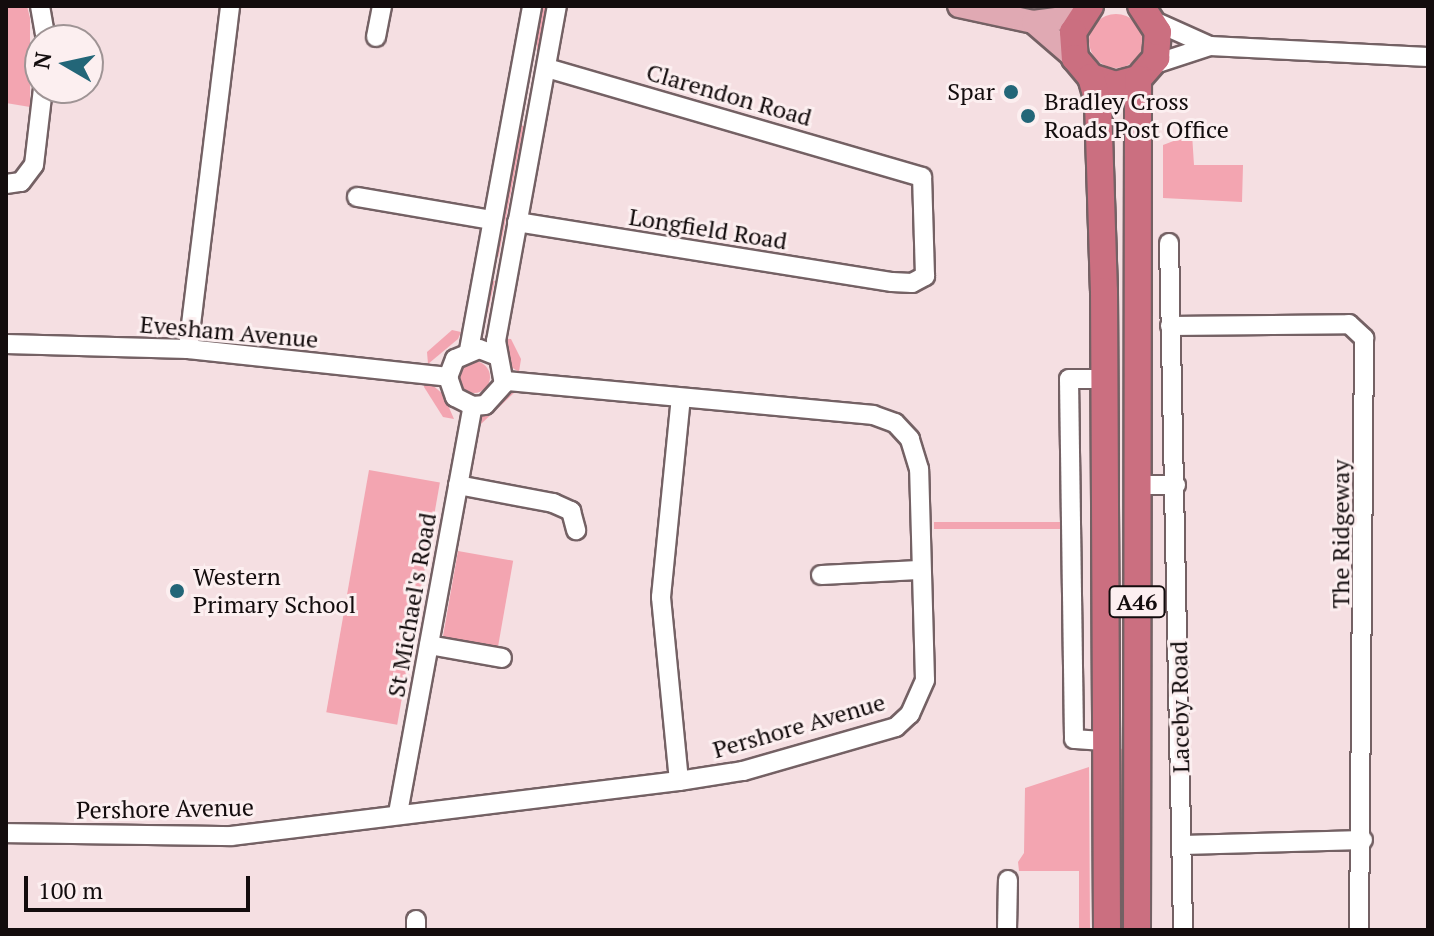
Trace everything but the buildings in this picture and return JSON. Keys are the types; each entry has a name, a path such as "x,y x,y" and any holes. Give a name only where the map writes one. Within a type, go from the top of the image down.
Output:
{"highway":[{"name":"A46","path":"1085,11 1072,41 1098,102 1105,379 1107,930"},
{"name":"A46","path":"1145,72 1159,43 1148,13"},
{"path":"1083,68 1115,85 1145,72"},
{"name":"Laceby Road","path":"1137,930 1137,485 1145,72"}],"main road":[{"path":"959,6 1033,22 1085,11"},
{"path":"1033,22 1083,68"}],"street":[{"path":"188,349 230,6"},
{"path":"376,37 382,6"},
{"path":"469,350 532,6"},
{"path":"495,355 469,350 455,359 448,377 455,397 473,406 494,400 504,381 495,355 557,6"},
{"path":"1148,13 1210,46"},
{"path":"1145,72 1210,46 1428,57"},
{"name":"Clarendon Road","path":"546,68 922,177 925,184 927,266 921,282 892,282"},
{"path":"6,184 21,182 34,165 41,104"},
{"path":"513,111 537,116"},
{"path":"357,197 492,220"},
{"name":"Longfield Road","path":"517,222 892,282"},
{"name":"Laceby Road","path":"1169,243 1183,930"},
{"path":"484,267 508,272"},
{"name":"The Ridgeway","path":"1170,326 1349,324 1364,338 1363,840 1359,930"},
{"name":"Evesham Avenue","path":"6,344 188,349 448,377"},
{"path":"1105,379 1069,379 1074,739 1105,741"},
{"name":"Pershore Avenue","path":"6,833 231,836 398,813 679,781 743,771 896,727 910,714 925,680 917,454 895,423 873,415 504,381"},
{"path":"679,781 661,585 681,398"},
{"name":"St Michael's Road","path":"398,813 473,406"},
{"path":"458,485 553,503 571,511 576,530"},
{"path":"1137,485 1176,485"},
{"path":"821,575 919,570"},
{"path":"429,645 502,658"},
{"path":"1183,845 1363,840"},
{"path":"1007,930 1008,880"}],"shaded area":[{"path":"6,6 27,6 30,24 24,24 24,104 30,104 30,107 6,103"},
{"path":"537,6 547,6 547,102 537,102"},
{"path":"1116,14 1135,22 1143,41 1135,60 1116,68 1097,60 1089,41 1097,22"},
{"path":"514,124 524,126 498,256 489,255"},
{"path":"1192,134 1194,165 1243,165 1242,202 1163,198 1163,145"},
{"path":"486,279 495,281 481,339 473,336"},
{"path":"452,330 461,332 458,339 428,364 427,352"},
{"path":"500,338 511,339 521,359 519,372 508,365"},
{"path":"474,361 485,366 490,377 485,388 474,393 463,388 458,377 463,366"},
{"path":"425,379 443,394 454,419 443,417 424,387"},
{"path":"516,391 481,424 476,423 501,398"},
{"path":"369,470 440,483 397,725 326,712"},
{"path":"934,522 1061,522 1061,529 934,529"},
{"path":"458,551 513,561 498,646 443,637"},
{"path":"1116,749 1125,751 1126,930 1113,930"},
{"path":"1089,767 1090,930 1079,930 1079,871 1019,871 1018,862 1024,853 1025,788"}],"place":[{"name":"Spar","path":"1011,92"},
{"name":"Bradley Cross Roads Post Office","path":"1028,116"},
{"name":"Western Primary School","path":"177,591"}]}
